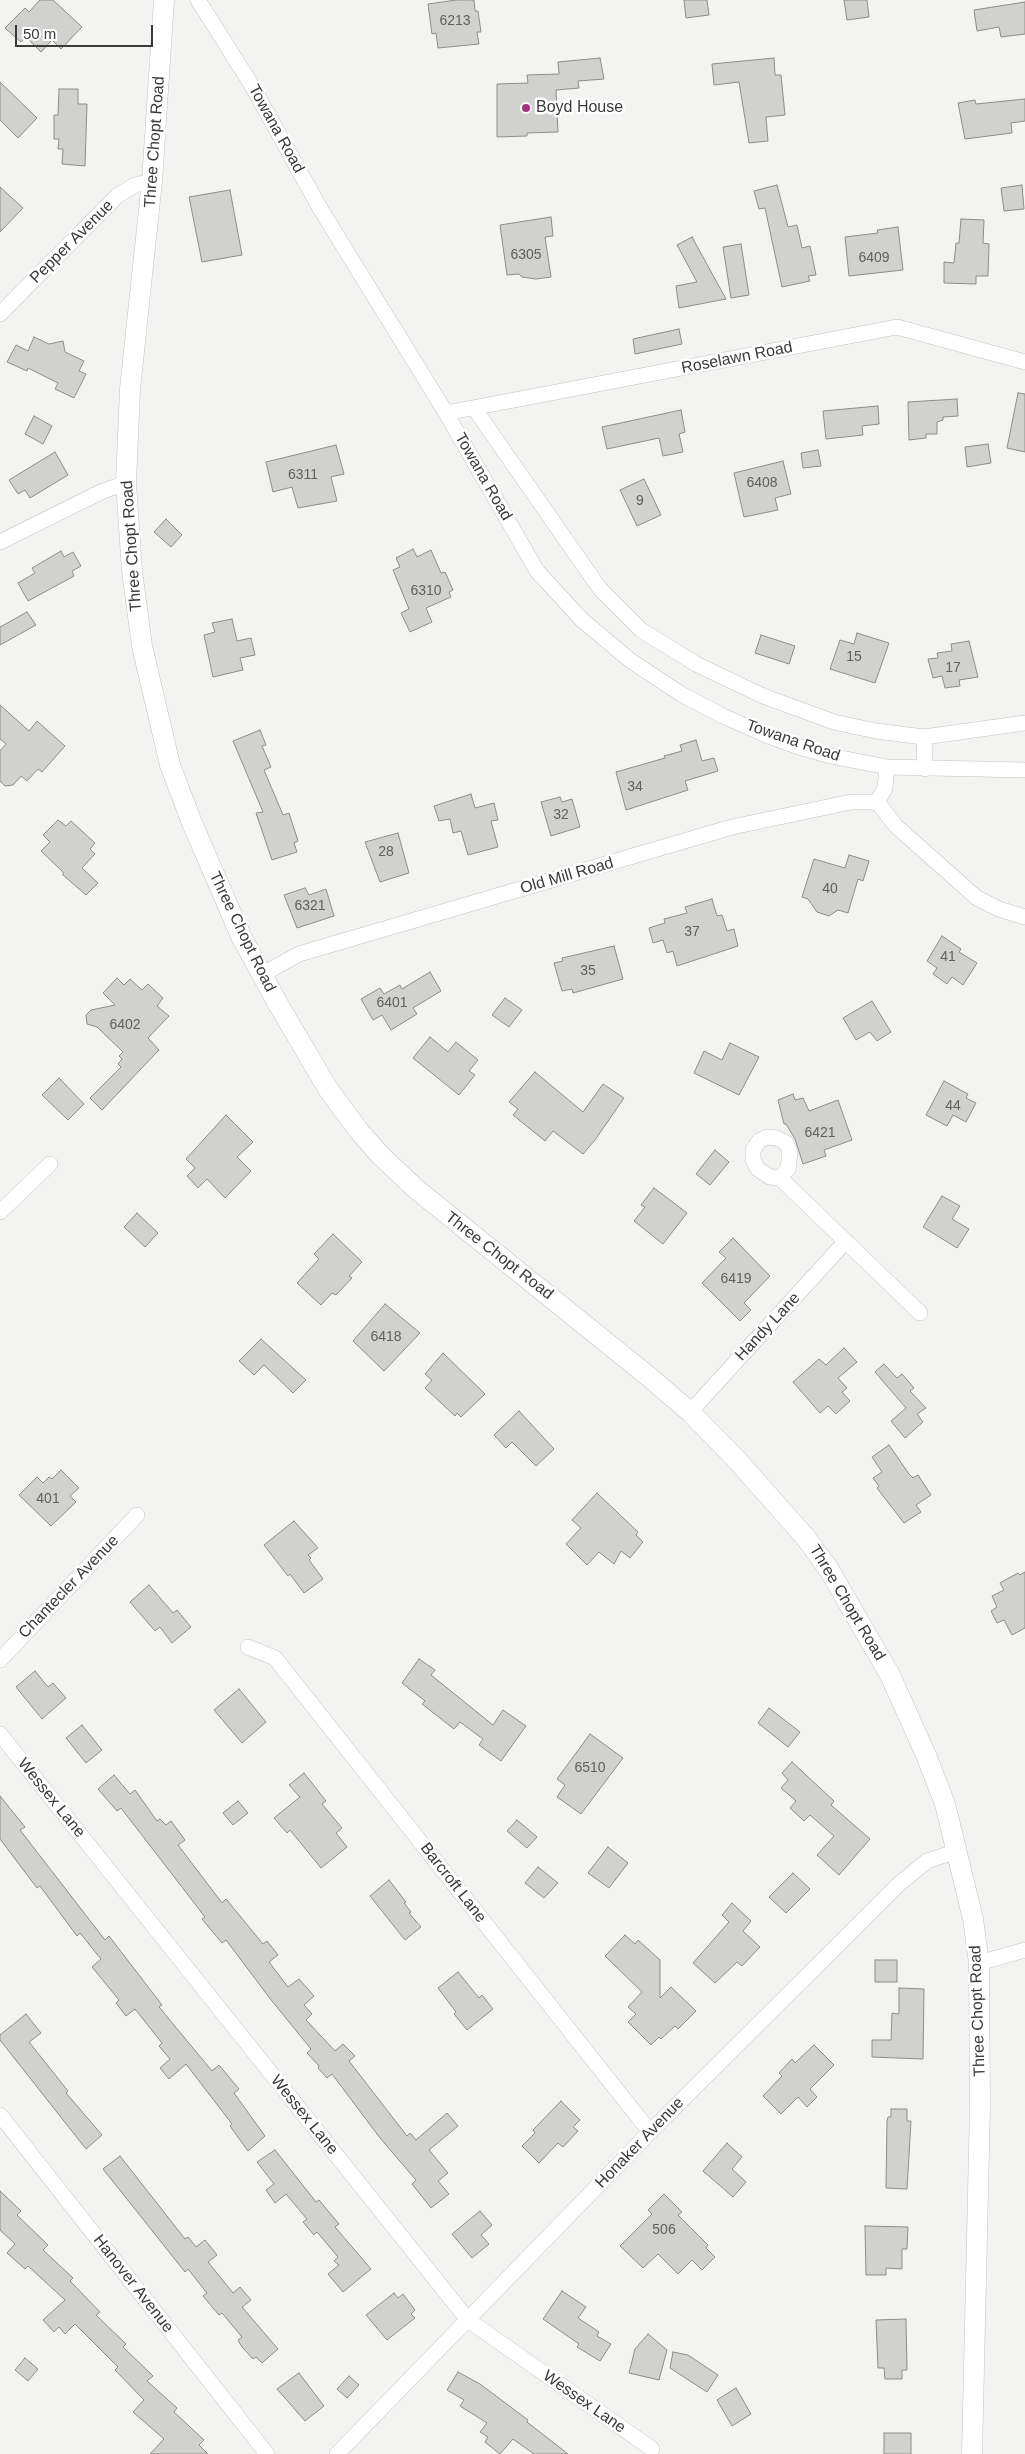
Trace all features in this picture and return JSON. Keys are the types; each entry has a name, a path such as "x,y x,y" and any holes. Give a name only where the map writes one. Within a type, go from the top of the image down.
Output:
{"main road":[{"name":"Three Chopt Road","path":"164,0 152,181 130,389 126,483 135,598 146,665 168,756 185,805 217,885 241,936 328,1089 380,1155 438,1208 605,1340 690,1412 756,1480 794,1523 846,1596 890,1675 926,1755 945,1804 973,1919 979,1963 980,2106 972,2454"}],"street":[{"name":"Towana Road","path":"198,0 251,84 321,210 446,413 537,571 582,620 632,661 681,694 768,736 831,756 886,767 1025,770"},
{"name":"Pepper Avenue","path":"0,314 117,196 135,185 152,181"},
{"name":"Roselawn Road","path":"446,413 897,327 1025,362"},
{"name":"Towana Road","path":"474,408 600,589 641,630 696,664 763,696 834,722 876,731 924,737 1025,723"},
{"path":"0,542 103,492 126,483"},
{"path":"924,737 925,769"},
{"path":"886,767 885,788 877,802 896,826 977,898 999,909 1025,916"},
{"name":"Old Mill Road","path":"263,974 300,954 732,828 851,802 877,802"},
{"path":"0,1212 50,1164"},
{"path":"780,1178 920,1313"},
{"name":"Handy Lane","path":"690,1412 846,1241"},
{"name":"Chantecler Avenue","path":"0,1660 138,1515"},
{"name":"Barcroft Lane","path":"248,1646 275,1658 650,2132"},
{"name":"Wessex Lane","path":"0,1734 468,2320 652,2449"},
{"name":"Honaker Avenue","path":"337,2454 650,2132 899,1884 927,1861 957,1850"},
{"path":"979,1963 1025,1950"},
{"name":"Hanover Avenue","path":"0,2114 267,2454"}],"building":[{"path":"40,0 53,0 82,27 61,49 52,40 41,52 26,37 21,42 5,28 25,8 29,12"},
{"path":"456,0 474,0 475,11 478,11 481,32 477,32 479,44 438,48 436,33 432,34 428,4"},
{"path":"684,0 707,0 709,15 686,18"},
{"path":"844,0 867,0 869,17 847,20"},
{"path":"1025,2 1025,34 1001,37 999,27 977,31 974,10"},
{"name":"Boyd House","path":"600,58 604,79 578,81 579,88 556,90 558,132 527,133 527,136 497,137 497,84 528,83 527,75 559,74 558,62"},
{"path":"774,58 775,75 781,75 785,115 766,117 768,141 749,143 739,82 714,85 712,64"},
{"path":"0,82 37,118 18,138 0,120"},
{"path":"59,89 78,89 78,104 87,104 85,166 62,164 63,149 58,149 59,139 54,139 54,115 58,115"},
{"path":"1025,99 1025,121 1011,123 1012,133 965,139 958,103 975,100 976,104"},
{"path":"777,185 788,227 797,225 802,248 810,246 816,275 808,276 810,281 782,287 765,208 759,209 754,191"},
{"path":"1022,185 1024,209 1004,211 1001,188"},
{"path":"0,187 23,208 0,232"},
{"path":"230,190 242,255 202,262 189,197"},
{"path":"551,217 553,236 545,237 551,277 536,279 522,277 519,274 507,275 500,225"},
{"path":"961,219 984,220 983,243 989,244 988,276 976,276 976,284 944,283 944,262 954,263 956,243 959,243"},
{"path":"898,227 903,270 849,276 845,237 878,233 877,230"},
{"path":"692,237 726,299 679,308 676,286 697,282 677,245"},
{"path":"741,244 749,295 731,298 723,247"},
{"path":"679,329 682,344 635,354 633,339"},
{"path":"34,337 49,344 63,341 65,352 84,361 79,371 86,374 74,398 55,389 58,383 28,368 27,371 7,362 16,345 28,351"},
{"path":"1018,393 1025,394 1025,452 1007,448"},
{"path":"957,399 958,416 943,417 943,420 937,422 937,434 926,434 926,438 909,440 908,402"},
{"path":"878,406 879,424 862,426 863,435 826,439 823,411"},
{"path":"681,410 685,432 679,434 683,452 663,456 659,438 607,449 602,427"},
{"path":"34,416 52,426 43,444 25,434"},
{"path":"988,444 991,463 967,467 965,447"},
{"path":"336,445 344,474 331,477 337,501 298,508 292,487 273,492 266,462"},
{"path":"818,450 821,466 803,468 801,453"},
{"path":"55,452 68,475 30,498 25,490 18,494 9,480"},
{"path":"783,461 791,494 775,498 778,510 744,517 734,473"},
{"path":"644,479 661,515 637,526 620,490"},
{"path":"166,519 182,535 171,547 154,532"},
{"path":"413,549 417,557 431,550 441,573 445,572 453,590 449,592 451,597 426,608 432,622 410,632 401,613 409,609 393,570 400,567 396,558"},
{"path":"61,551 64,557 73,552 81,566 72,571 74,576 28,601 18,583 35,573 32,568"},
{"path":"27,612 36,625 0,645 0,627"},
{"path":"232,619 237,641 251,638 255,655 240,658 243,670 213,677 204,635 215,632 212,623"},
{"path":"857,633 889,643 875,683 830,669 840,640 854,644"},
{"path":"761,635 795,646 789,664 755,653"},
{"path":"969,641 978,677 959,680 960,686 945,688 942,676 933,678 928,659 938,658 937,653 952,651 951,644"},
{"path":"0,705 29,731 37,721 65,746 42,772 38,769 27,781 21,776 13,785 5,786 0,781 0,751 6,744 0,739"},
{"path":"260,730 266,745 262,746 271,767 264,770 283,815 289,813 298,841 294,843 297,852 272,860 256,813 263,812 233,741"},
{"path":"696,740 702,761 714,758 718,771 685,781 688,790 626,810 616,772 665,758 664,756 682,751 680,745"},
{"path":"471,794 475,808 494,803 498,820 491,821 498,847 468,855 461,831 453,833 450,819 439,821 434,806"},
{"path":"560,797 562,802 572,799 580,827 551,836 541,802"},
{"path":"58,820 66,826 71,821 95,843 90,849 95,854 82,868 98,883 86,895 63,875 63,872 41,851 50,842 43,835"},
{"path":"398,833 409,873 380,882 365,842"},
{"path":"849,855 869,861 863,881 858,879 848,913 838,910 829,916 817,912 808,899 802,897 814,859 845,868"},
{"path":"305,888 309,895 326,889 334,916 297,928 284,895"},
{"path":"712,899 717,916 722,915 727,931 734,929 738,946 677,966 673,951 667,953 663,940 653,943 649,928 665,923 664,919 687,913 685,907"},
{"path":"942,936 961,949 959,952 977,963 963,985 952,977 947,984 933,974 937,968 927,961"},
{"path":"614,946 623,979 573,993 572,989 562,991 554,963 563,961 562,958"},
{"path":"430,972 441,991 413,1008 417,1014 391,1030 382,1015 373,1020 361,999 380,988 384,994 400,985 402,989"},
{"path":"117,978 124,985 130,979 142,990 148,984 163,998 157,1006 169,1016 148,1038 159,1050 102,1110 90,1098 121,1067 118,1064 122,1059 119,1056 123,1052 97,1027 87,1024 86,1015 91,1010 115,1005 103,993"},
{"path":"505,998 522,1010 509,1027 492,1015"},
{"path":"872,1001 891,1032 877,1041 870,1032 856,1040 843,1018"},
{"path":"430,1037 448,1052 456,1042 478,1060 469,1071 475,1075 459,1095 413,1058"},
{"path":"730,1043 759,1057 739,1095 694,1073 704,1051 722,1060"},
{"path":"535,1072 583,1112 603,1084 624,1098 583,1154 553,1131 545,1141 513,1115 518,1109 509,1102"},
{"path":"59,1078 84,1104 68,1120 42,1095"},
{"path":"944,1081 968,1094 966,1098 976,1103 966,1122 953,1115 947,1126 926,1115"},
{"path":"793,1094 795,1100 803,1098 809,1111 838,1100 852,1140 824,1150 826,1156 803,1164 795,1139 786,1124 784,1124 778,1100"},
{"path":"226,1115 253,1142 237,1157 251,1171 225,1198 207,1179 198,1188 187,1176 195,1168 186,1159"},
{"path":"715,1150 729,1162 710,1185 696,1174"},
{"path":"654,1188 687,1213 663,1244 634,1221 645,1207 641,1205"},
{"path":"942,1196 960,1206 952,1219 969,1229 957,1248 923,1227"},
{"path":"137,1213 158,1233 145,1247 124,1227"},
{"path":"333,1234 362,1262 349,1276 352,1278 336,1295 332,1293 321,1305 297,1283 319,1259 314,1254"},
{"path":"733,1238 770,1276 744,1303 751,1310 740,1321 702,1283 726,1258 719,1252"},
{"path":"385,1304 420,1333 384,1371 353,1341"},
{"path":"261,1339 306,1380 293,1393 264,1365 254,1375 239,1361"},
{"path":"844,1348 857,1362 838,1378 847,1388 842,1392 850,1401 836,1414 828,1406 820,1413 793,1382 819,1359 826,1365"},
{"path":"443,1353 485,1394 461,1417 457,1413 455,1416 425,1388 432,1380 425,1374"},
{"path":"884,1364 897,1378 902,1374 914,1388 910,1391 926,1408 917,1414 923,1422 905,1438 891,1421 906,1408 875,1372"},
{"path":"519,1411 554,1449 536,1466 512,1442 506,1448 494,1435"},
{"path":"889,1445 909,1474 913,1478 918,1475 931,1495 916,1505 921,1512 904,1523 877,1488 879,1486 873,1478 882,1472 872,1457"},
{"path":"61,1470 79,1488 70,1496 76,1502 51,1526 19,1495 37,1477 43,1483 49,1477 52,1479"},
{"path":"597,1493 638,1532 636,1535 643,1542 630,1558 621,1551 614,1564 599,1552 587,1565 566,1544 581,1528 572,1520"},
{"path":"294,1521 318,1548 308,1555 311,1558 309,1560 323,1579 304,1593 264,1545"},
{"path":"1025,1572 1025,1628 1012,1635 1004,1620 997,1623 991,1611 997,1607 992,1596 1004,1590 1000,1583 1018,1573 1020,1575"},
{"path":"149,1585 173,1613 177,1610 191,1627 172,1643 160,1627 155,1631 130,1602"},
{"path":"419,1659 435,1670 431,1675 493,1725 503,1710 526,1726 501,1761 479,1745 483,1739 460,1722 454,1729 422,1704 425,1701 402,1683"},
{"path":"35,1671 48,1687 53,1683 66,1698 42,1719 16,1687"},
{"path":"239,1689 266,1722 242,1743 214,1710"},
{"path":"769,1708 800,1732 788,1747 758,1723"},
{"path":"82,1725 102,1750 86,1763 66,1738"},
{"path":"590,1734 623,1758 581,1814 557,1797 565,1785 557,1779"},
{"path":"792,1762 834,1801 831,1805 870,1839 839,1875 817,1855 834,1836 810,1815 804,1821 790,1808 796,1801 781,1788 788,1780 782,1773"},
{"path":"304,1773 326,1801 322,1804 342,1828 336,1833 347,1847 321,1868 290,1830 287,1833 274,1818 300,1797 289,1785"},
{"path":"114,1775 130,1794 135,1790 157,1821 160,1819 166,1825 171,1821 185,1840 178,1845 222,1903 226,1899 263,1944 267,1941 278,1955 269,1962 288,1987 299,1979 314,1996 304,2005 312,2014 306,2020 335,2051 343,2044 355,2056 349,2061 407,2136 410,2133 416,2140 447,2113 458,2126 429,2150 448,2173 438,2181 449,2194 431,2208 412,2184 416,2180 380,2138 332,2074 327,2078 318,2068 319,2066 307,2053 311,2049 226,1940 222,1943 202,1919 205,1917 121,1808 117,1811 98,1789"},
{"path":"0,1796 25,1827 20,1830 105,1940 109,1936 162,2005 159,2007 212,2071 219,2065 239,2089 234,2093 265,2136 248,2151 230,2126 232,2124 186,2064 169,2079 160,2068 170,2059 159,2046 162,2043 135,2009 126,2016 116,2003 119,2000 92,1967 101,1959 80,1933 77,1936 40,1886 37,1888 0,1839"},
{"path":"238,1801 248,1813 233,1825 223,1813"},
{"path":"517,1820 537,1837 527,1848 507,1831"},
{"path":"608,1847 628,1863 609,1888 588,1873"},
{"path":"538,1867 558,1883 544,1898 525,1883"},
{"path":"793,1873 810,1889 786,1913 769,1897"},
{"path":"389,1880 406,1902 404,1903 411,1912 409,1913 421,1927 405,1940 370,1896"},
{"path":"732,1903 751,1921 743,1931 760,1947 742,1966 737,1962 715,1983 693,1963 729,1922 722,1915"},
{"path":"625,1935 635,1944 638,1940 660,1960 660,1998 671,1987 696,2011 678,2029 675,2026 661,2039 659,2037 651,2045 628,2022 636,2014 628,2007 642,1992 605,1956"},
{"path":"875,1960 897,1960 897,1982 875,1982"},
{"path":"458,1972 479,1998 482,1995 493,2009 467,2030 454,2014 456,2012 438,1988"},
{"path":"899,1988 924,1989 923,2059 872,2057 872,2040 891,2040 892,2013 899,2014"},
{"path":"26,2014 41,2033 29,2042 68,2091 66,2093 102,2135 86,2149 0,2040 0,2035"},
{"path":"814,2045 834,2065 810,2089 817,2097 807,2107 798,2097 781,2114 763,2096 782,2076 779,2073 792,2059 795,2063"},
{"path":"561,2101 580,2120 573,2127 578,2131 563,2147 558,2143 539,2163 522,2146 535,2133 533,2130"},
{"path":"891,2109 907,2109 907,2121 911,2121 907,2189 886,2188 887,2121 888,2117 891,2117"},
{"path":"727,2143 742,2157 732,2169 746,2182 733,2197 703,2171"},
{"path":"275,2150 316,2202 319,2200 339,2224 335,2227 371,2269 343,2292 328,2274 339,2265 334,2261 338,2257 317,2232 314,2235 303,2222 307,2219 286,2194 275,2203 266,2190 274,2184 257,2162"},
{"path":"120,2156 185,2239 188,2237 196,2247 205,2240 217,2255 208,2262 233,2293 240,2287 251,2300 242,2307 278,2349 262,2363 256,2357 253,2359 242,2347 238,2340 242,2337 222,2313 219,2315 203,2296 207,2293 188,2269 185,2272 103,2169"},
{"path":"0,2191 21,2211 17,2215 48,2245 43,2250 73,2278 70,2281 100,2312 96,2315 126,2344 123,2347 153,2376 147,2381 177,2408 174,2412 204,2440 199,2445 208,2454 150,2454 164,2439 133,2412 144,2400 115,2370 118,2367 75,2324 65,2334 59,2327 54,2332 43,2320 65,2300 28,2266 25,2269 7,2253 15,2244 0,2230"},
{"path":"664,2194 682,2212 678,2215 708,2245 706,2248 715,2257 702,2270 692,2260 678,2274 658,2254 643,2268 620,2246 652,2214 648,2210"},
{"path":"480,2211 492,2225 481,2235 489,2244 472,2258 452,2234"},
{"path":"865,2226 908,2227 907,2249 902,2249 902,2269 886,2268 886,2275 866,2275"},
{"path":"562,2291 586,2307 578,2318 599,2332 597,2336 611,2344 600,2361 577,2347 579,2344 543,2319"},
{"path":"394,2293 398,2298 403,2294 415,2310 411,2314 415,2318 387,2340 366,2315"},
{"path":"906,2319 907,2370 902,2370 902,2379 885,2379 884,2368 878,2368 876,2320"},
{"path":"648,2334 667,2350 659,2380 629,2373 635,2349"},
{"path":"673,2352 688,2355 718,2375 707,2392 670,2368"},
{"path":"25,2358 38,2369 28,2381 15,2370"},
{"path":"458,2372 480,2384 528,2420 527,2422 568,2454 534,2454 513,2439 500,2454 485,2442 488,2437 480,2432 487,2423 460,2406 464,2400 447,2390"},
{"path":"299,2373 324,2406 305,2421 277,2389"},
{"path":"349,2376 359,2385 347,2398 337,2389"},
{"path":"736,2388 751,2414 732,2426 717,2400"},
{"path":"884,2433 911,2433 911,2454 884,2454"}],"place":[{"name":"Boyd House","path":"526,108"}]}
